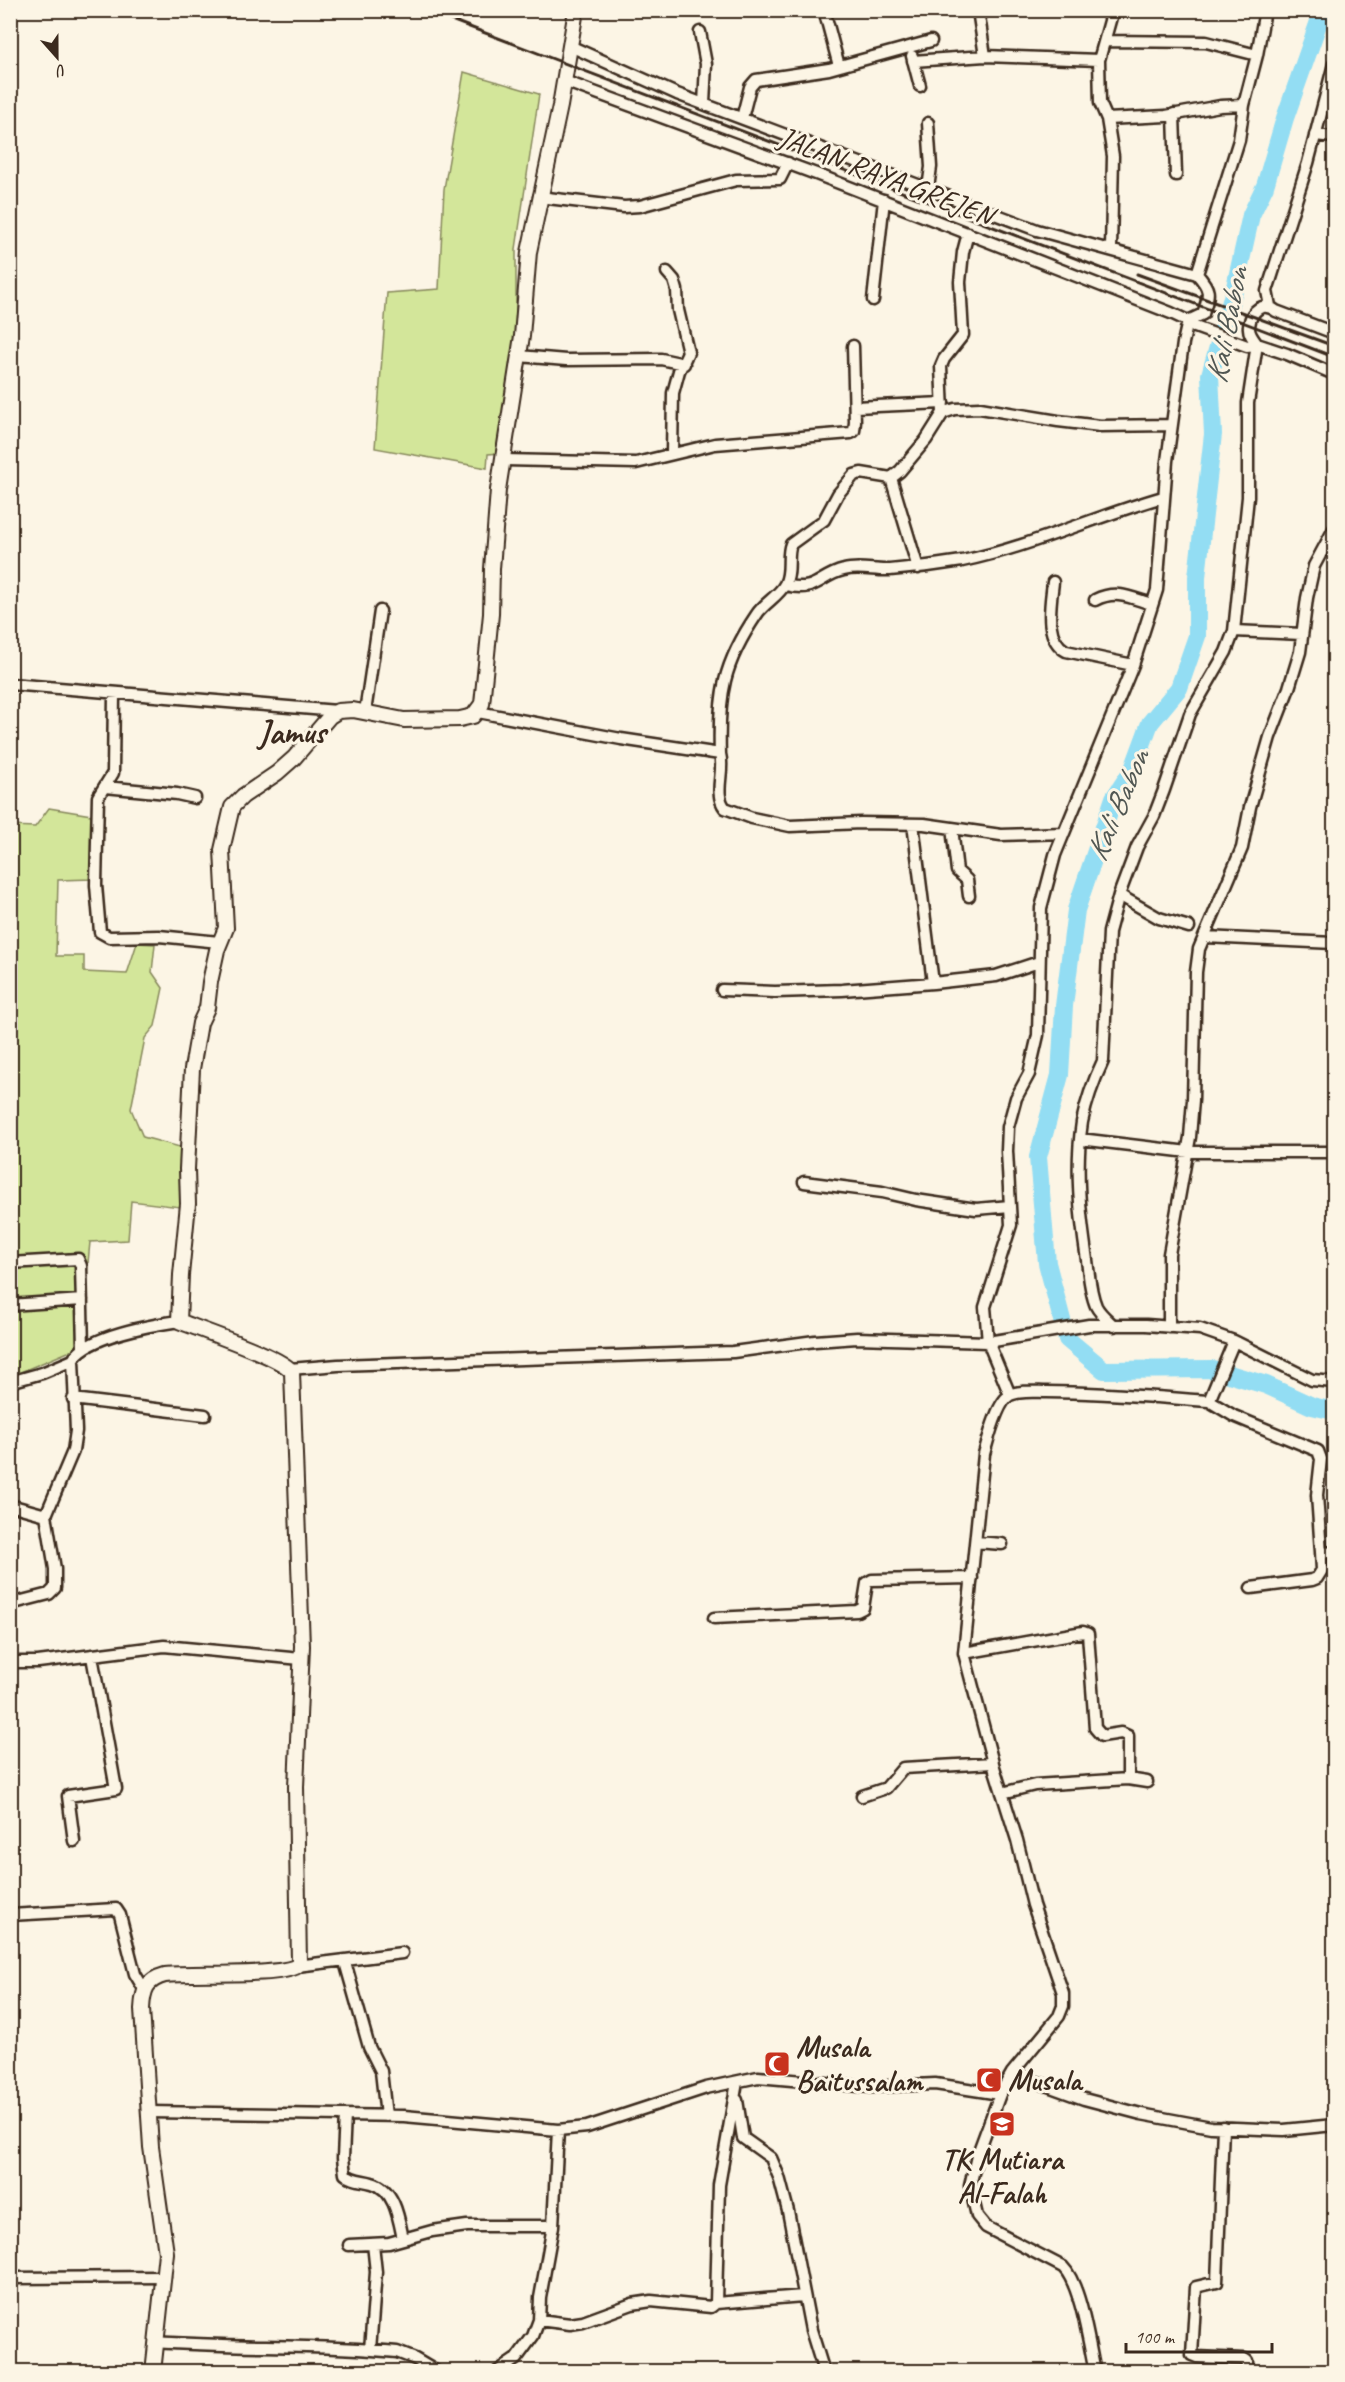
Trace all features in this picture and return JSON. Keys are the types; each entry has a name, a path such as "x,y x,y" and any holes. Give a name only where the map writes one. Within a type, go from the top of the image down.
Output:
{"street":[{"path":"10,684 338,711 353,710 404,720 460,719 468,718 478,712 482,704 486,670 498,490 505,460 519,356 529,252 568,64 576,10"},
{"path":"824,10 839,66"},
{"path":"978,10 985,56"},
{"path":"1111,249 1113,156 1107,119 1100,103 1099,60 1113,10"},
{"path":"1197,274 1239,140 1244,105 1257,55 1265,10"},
{"path":"700,32 706,64 704,104"},
{"path":"742,118 750,87 756,80 813,72 931,41"},
{"path":"1105,41 1206,42 1257,55"},
{"path":"570,46 704,104 1037,230 1197,274 1207,285 1209,294 1203,314 1192,324 1183,343 1163,497 1157,590 1133,665 1052,865 1043,900 1038,1035 1029,1074 1016,1098 1008,1127 1011,1225 985,1307 988,1342 1010,1395"},
{"path":"909,47 920,86"},
{"path":"913,61 985,56 1099,60"},
{"path":"1335,64 1267,291 1270,306 1276,311 1335,333"},
{"name":"JALAN RAYA GREJEN","path":"564,81 884,200 1192,324 1252,345 1287,354 1335,374"},
{"path":"1107,119 1174,114 1220,106 1244,105"},
{"path":"1174,114 1176,175"},
{"path":"928,123 932,167 928,188"},
{"path":"1315,135 1335,137"},
{"path":"539,197 624,207 640,206 736,180 780,178 788,163"},
{"path":"873,300 884,200"},
{"path":"968,233 963,252 960,282 963,335 941,366 943,408 926,440 900,471 891,478 861,472 850,478 824,520 791,544 790,568 785,585 759,611 741,640 725,676 718,717 722,761 719,797 725,808 752,818 790,826 861,823 913,824 1001,835 1064,833"},
{"path":"667,273 675,280 678,310 688,352 679,370 673,393 672,453"},
{"path":"1114,1326 1096,1306 1090,1280 1078,1183 1083,1119 1103,1061 1108,932 1137,847 1161,798 1190,714 1226,652 1234,631 1248,497 1248,403 1252,345 1249,326 1256,309 1270,306"},
{"path":"505,460 636,463 715,444 850,433 855,427 853,346"},
{"path":"519,356 566,360 661,359 684,364"},
{"path":"855,407 980,408 1100,426 1171,426"},
{"path":"891,478 918,568"},
{"path":"785,585 806,588 842,570 918,568 964,560 1012,548 1114,511 1163,497"},
{"path":"1169,1327 1169,1254 1188,1152 1193,1100 1196,972 1199,949 1242,848 1250,807 1270,737 1300,652 1314,566 1335,529"},
{"path":"1053,582 1050,612 1052,630 1059,648 1133,665"},
{"path":"1095,600 1108,594 1114,594 1152,604"},
{"path":"365,712 380,611"},
{"path":"1234,631 1302,634"},
{"path":"114,694 114,762 111,780 98,797 96,885 100,932 109,937 159,936 219,942"},
{"path":"179,1321 188,1204 187,1169 192,1069 200,1023 207,1008 219,942 226,928 222,849 232,807 243,796 277,773 294,758 330,716 338,711"},
{"path":"478,712 621,739 720,754"},
{"path":"105,788 177,794 195,798"},
{"path":"913,824 933,983"},
{"path":"952,828 957,871 967,880 969,896"},
{"path":"1119,895 1159,918 1190,927"},
{"path":"1205,937 1335,943"},
{"path":"722,990 808,991 933,983 996,976 1039,962"},
{"path":"1080,1139 1188,1152 1335,1152"},
{"path":"804,1182 882,1192 916,1200 976,1209 1010,1206"},
{"path":"10,1263 78,1259 81,1266 83,1348"},
{"path":"10,1305 82,1300"},
{"path":"10,1604 49,1594 55,1588 55,1569 46,1515 73,1451 76,1431 73,1360 76,1353 83,1348 145,1327 179,1321 270,1357 290,1369 350,1364 733,1352 857,1338 988,1342 1089,1325 1169,1327 1200,1329 1312,1380 1335,1382"},
{"path":"1210,1398 1233,1345"},
{"path":"10,1382 42,1373 73,1360"},
{"path":"290,1369 301,1659 296,1762 297,1966"},
{"path":"1095,2372 1077,2294 1069,2273 1063,2267 986,2227 977,2216 970,2186 977,2156 999,2094 1012,2073 1059,2016 1063,2006 1063,1993 1033,1905 964,1653 984,1454 990,1431 1004,1402 1010,1395 1024,1392 1085,1392 1210,1398 1234,1416 1318,1451 1321,1459 1317,1494 1322,1570 1317,1578 1251,1588"},
{"path":"73,1399 205,1415"},
{"path":"10,1505 46,1515"},
{"path":"976,1542 1002,1544"},
{"path":"1321,1552 1335,1553"},
{"path":"714,1618 856,1611 863,1608 867,1583 872,1580 972,1578"},
{"path":"964,1653 1086,1633 1089,1637 1095,1728 1102,1736 1121,1733 1128,1736 1128,1779"},
{"path":"10,1662 92,1656 164,1646 301,1659"},
{"path":"74,1841 68,1796 116,1789 92,1656"},
{"path":"862,1796 888,1787 903,1768 993,1763"},
{"path":"1002,1793 1035,1785 1128,1779 1147,1782"},
{"path":"10,1915 116,1910 120,1914 136,1977 144,1989"},
{"path":"153,2372 165,2277 165,2239 148,2112 142,2009 144,1989 152,1980 165,1975 269,1972 297,1966 345,1962 402,1953"},
{"path":"345,1962 369,2047 381,2071 386,2116"},
{"path":"1012,2073 1064,2093 1140,2114 1222,2127 1284,2130 1335,2125"},
{"path":"148,2112 386,2116 558,2130 587,2127 706,2088 736,2087 758,2077 871,2087 935,2084 999,2094"},
{"path":"736,2087 743,2138 771,2158 779,2177 790,2222 803,2296 824,2372"},
{"path":"716,2304 719,2185 736,2087"},
{"path":"345,2115 343,2158 345,2174 354,2180 374,2183 382,2188 394,2205 403,2239"},
{"path":"1222,2127 1218,2280 1216,2284 1196,2287 1192,2355 1244,2359 1247,2361 1247,2372"},
{"path":"497,2372 516,2359 533,2336 539,2320 540,2298 554,2226 558,2130"},
{"path":"349,2245 389,2243 432,2231 466,2226 554,2226"},
{"path":"370,2350 376,2272 373,2244"},
{"path":"10,2278 165,2277"},
{"path":"539,2320 570,2324 583,2322 632,2304 651,2301 711,2307 716,2304 803,2296"},
{"path":"156,2342 223,2347 283,2344 397,2352 437,2372"}],"green space":[{"path":"464,72 539,94 516,249 516,325 501,453 488,454 487,468 375,448 387,293 439,289 444,189"},
{"path":"49,808 97,816 93,879 58,880 56,956 84,956 84,972 127,974 137,943 155,944 152,972 163,988 155,1026 145,1038 131,1109 143,1137 180,1147 180,1207 131,1201 128,1240 90,1242 80,1347 11,1376 10,826 35,827"}],"waterway":[{"name":"Kali Babon","path":"1323,10 1285,118 1265,186 1251,215 1235,287 1210,375 1213,434 1197,577 1197,636 1179,688 1150,723 1133,769 1114,798 1076,910 1064,1006 1060,1075 1038,1157 1047,1263 1067,1339 1104,1370 1212,1369 1266,1385 1312,1406 1334,1411"}],"railway":[{"path":"425,10 1334,357"},
{"path":"1137,274 1334,346"}],"place":[{"name":"Musala Baitussalam","path":"777,2064"},
{"name":"Musala","path":"989,2080"},
{"name":"TK Mutiara Al-Falah","path":"1002,2124"}],"district":[{"name":"Jamus","path":"292,731"}]}
